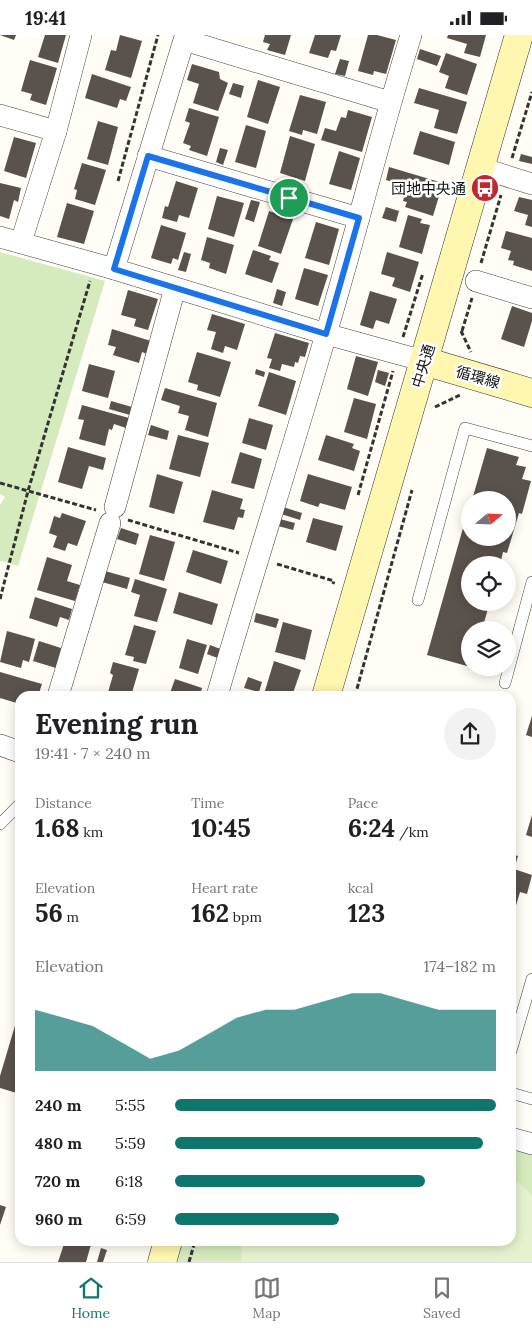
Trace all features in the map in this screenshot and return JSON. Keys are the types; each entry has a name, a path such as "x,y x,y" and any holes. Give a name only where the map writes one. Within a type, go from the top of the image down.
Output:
{"street":[{"path":"21,243 56,131 81,35"},
{"path":"218,691 326,334 390,102 411,35"},
{"name":"中央通","path":"327,691 424,361 494,172 519,35"},
{"path":"105,266 148,156 184,40 390,102"},
{"path":"0,115 56,131"},
{"path":"148,156 359,218"},
{"path":"494,172 532,184"},
{"path":"0,237 105,266 326,334 424,361"},
{"path":"476,281 532,298"},
{"path":"60,691 113,515 175,288"},
{"name":"循環線","path":"424,361 532,393"},
{"path":"0,745 15,750"},
{"path":"516,1139 532,1144"},
{"path":"162,1262 167,1246"}],"lane":[{"path":"418,600 465,428 532,447"},
{"path":"505,683 532,582"},
{"path":"0,824 15,809"},
{"path":"516,1034 532,979"},
{"path":"516,1094 532,1099"}],"path":[{"path":"116,187 158,35"},
{"path":"462,331 476,281 494,172 532,92"},
{"path":"0,599 28,491 105,266"},
{"path":"0,483 334,581 332,591"},
{"path":"189,1262 194,1246"}],"green space":[{"path":"0,252 105,281 18,566 0,561 0,505 5,497 0,494"},
{"path":"516,1139 532,1144 532,1262 162,1262 167,1246 516,1246"},
{"path":"516,1181 532,1195 532,1262 241,1262 242,1246 516,1246"}],"building":[{"path":"0,35 16,35 14,40"},
{"path":"45,35 66,35 58,63 38,57"},
{"path":"120,35 142,41 131,78 105,70 111,50 116,51"},
{"path":"265,35 291,35 285,55 267,50 270,44 263,42"},
{"path":"315,35 341,35 336,51 331,50 328,58 309,53"},
{"path":"368,35 377,35 396,40 386,74 374,71 373,75 358,71"},
{"path":"448,35 486,35 480,57 464,53 467,44 447,38"},
{"path":"420,49 441,56 437,66 417,59"},
{"path":"446,53 477,64 467,95 445,88 449,76 439,72"},
{"path":"340,59 349,61 345,76 335,74"},
{"path":"30,60 57,68 46,105 30,100 32,94 21,91"},
{"path":"192,64 219,72 220,79 228,83 218,111 193,103 199,84 187,80"},
{"path":"92,74 131,87 126,101 120,99 117,108 85,98"},
{"path":"258,80 280,87 268,124 247,117"},
{"path":"233,83 244,86 241,98 229,94"},
{"path":"419,88 467,102 457,134 434,128 439,110 414,103"},
{"path":"300,95 326,102 317,134 303,130 302,135 289,131"},
{"path":"189,108 219,117 207,156 189,150 191,146 183,143 190,123 185,121"},
{"path":"348,110 372,117 362,152 321,140 325,128 336,131 341,117 346,118"},
{"path":"98,121 118,127 108,165 87,159"},
{"path":"246,125 266,131 256,168 235,162"},
{"path":"420,131 455,142 449,165 413,154"},
{"path":"290,136 315,144 305,181 280,173"},
{"path":"14,137 36,143 26,178 4,171"},
{"path":"220,148 228,150 223,165 216,162"},
{"path":"339,151 360,158 351,190 329,184"},
{"path":"521,154 532,157 532,164 519,161"},
{"path":"82,163 106,170 95,205 75,199 77,190 74,189"},
{"path":"389,167 443,183 433,216 405,207 407,202 403,201 405,194 410,196 412,187 386,180"},
{"path":"176,181 198,188 189,218 179,215 177,222 162,218 165,206 168,207"},
{"path":"0,183 21,188 18,202 14,200 9,219 0,216"},
{"path":"217,196 244,203 234,237 208,229"},
{"path":"519,197 532,200 532,227 525,225 528,215 514,211"},
{"path":"251,200 260,202 254,222 245,219"},
{"path":"67,203 94,211 84,244 57,237"},
{"path":"386,207 399,211 396,222 382,218"},
{"path":"269,211 293,219 281,254 258,246"},
{"path":"408,215 422,219 420,223 430,225 422,254 399,247"},
{"path":"316,222 339,229 329,265 305,258"},
{"path":"161,225 186,233 178,260 173,258 171,264 151,258"},
{"path":"506,231 532,238 532,271 513,265 514,261 508,260 511,251 501,248"},
{"path":"207,237 234,245 226,274 209,268 210,263 201,260"},
{"path":"253,250 271,256 269,260 279,263 272,283 245,274"},
{"path":"184,252 191,254 186,272 178,270"},
{"path":"387,252 419,262 410,292 392,286 395,278 381,274"},
{"path":"304,268 328,275 318,306 295,299"},
{"path":"277,289 286,292 282,306 273,303"},
{"path":"128,290 158,299 148,330 134,326 136,319 121,315"},
{"path":"370,291 397,299 389,324 376,320 373,329 360,325"},
{"path":"512,306 532,313 532,321 524,347 501,339"},
{"path":"212,314 245,324 237,350 225,346 223,353 211,349 216,332 207,330"},
{"path":"112,329 151,341 147,354 142,352 139,363 113,355 116,347 108,345"},
{"path":"275,333 309,343 305,357 300,356 298,363 295,362 294,367 282,364 280,371 269,368 272,359 267,358"},
{"path":"197,352 231,362 220,397 197,390 198,385 188,382"},
{"path":"356,356 378,362 368,396 347,389"},
{"path":"89,364 115,371 108,398 82,391"},
{"path":"256,369 265,372 264,377 255,374"},
{"path":"378,370 389,373 385,386 375,382"},
{"path":"269,372 296,381 286,415 258,406"},
{"path":"165,388 217,403 208,437 185,430 189,416 178,413 180,406 161,400"},
{"path":"354,398 376,404 367,439 344,432"},
{"path":"111,401 132,407 130,415 109,409"},
{"path":"82,405 129,418 126,428 114,424 112,430 109,429 105,446 79,439 84,420 78,419"},
{"path":"249,418 273,425 266,450 242,443"},
{"path":"151,425 169,431 167,440 148,435"},
{"path":"178,435 209,443 200,477 169,469"},
{"path":"326,435 354,444 352,448 360,451 354,471 318,460"},
{"path":"68,447 106,458 103,470 89,466 82,489 58,482"},
{"path":"487,448 519,457 516,465 526,467 522,479 531,481 522,514 519,513 516,523 516,491 475,491"},
{"path":"240,452 262,459 254,489 231,483"},
{"path":"157,474 183,482 174,514 149,507"},
{"path":"308,474 352,487 345,510 320,503 318,507 300,501"},
{"path":"212,490 243,499 240,509 245,510 243,518 238,517 234,530 203,522"},
{"path":"283,507 302,513 300,520 281,514"},
{"path":"62,513 86,521 77,546 68,543 65,551 53,547 57,536 49,533 54,516 60,518"},
{"path":"313,518 343,526 336,551 306,542"},
{"path":"280,519 295,523 293,530 278,526"},
{"path":"121,528 139,534 136,545 117,539"},
{"path":"150,535 175,542 164,581 139,574"},
{"path":"461,535 461,546 509,546 507,553 503,552 502,556 461,556 461,611 487,611 485,621 461,621 461,664 427,655"},
{"path":"193,550 228,561 221,584 186,572"},
{"path":"47,557 72,565 67,581 80,585 75,601 37,590"},
{"path":"105,571 130,578 127,589 102,582"},
{"path":"135,579 167,589 157,622 134,616 140,595 131,592"},
{"path":"179,592 218,604 212,625 173,613"},
{"path":"35,597 72,609 69,620 60,617 57,627 29,618"},
{"path":"256,613 279,619 276,628 254,622"},
{"path":"283,622 312,630 305,660 275,652"},
{"path":"134,625 156,631 146,664 133,661 134,657 125,655"},
{"path":"7,631 35,639 29,662 23,660 21,668 0,662"},
{"path":"187,639 207,645 198,674 179,668"},
{"path":"39,641 61,648 56,668 33,661"},
{"path":"210,645 223,650 220,659 207,654"},
{"path":"274,661 301,670 294,691 265,691"},
{"path":"113,662 139,669 132,691 108,691 113,675 110,673"},
{"path":"0,672 42,684 40,691 15,691 15,702 0,698"},
{"path":"248,677 262,682 259,691 244,688"},
{"path":"175,679 202,688 201,691 171,691"},
{"path":"532,716 532,737 526,735"},
{"path":"532,815 532,837 526,835"},
{"path":"516,870 532,875 527,894 520,892 516,906"},
{"path":"15,1026 15,1092 0,1088 0,1076"},
{"path":"0,1205 6,1207 0,1225"},
{"path":"63,1246 91,1246 86,1262 58,1262"},
{"path":"101,1248 107,1250 103,1262 97,1262"}],"place":[{"name":"団地中央通","path":"485,188"}],"route":[{"path":"148,156 289,198 359,218 326,334 114,269 148,156"}]}
